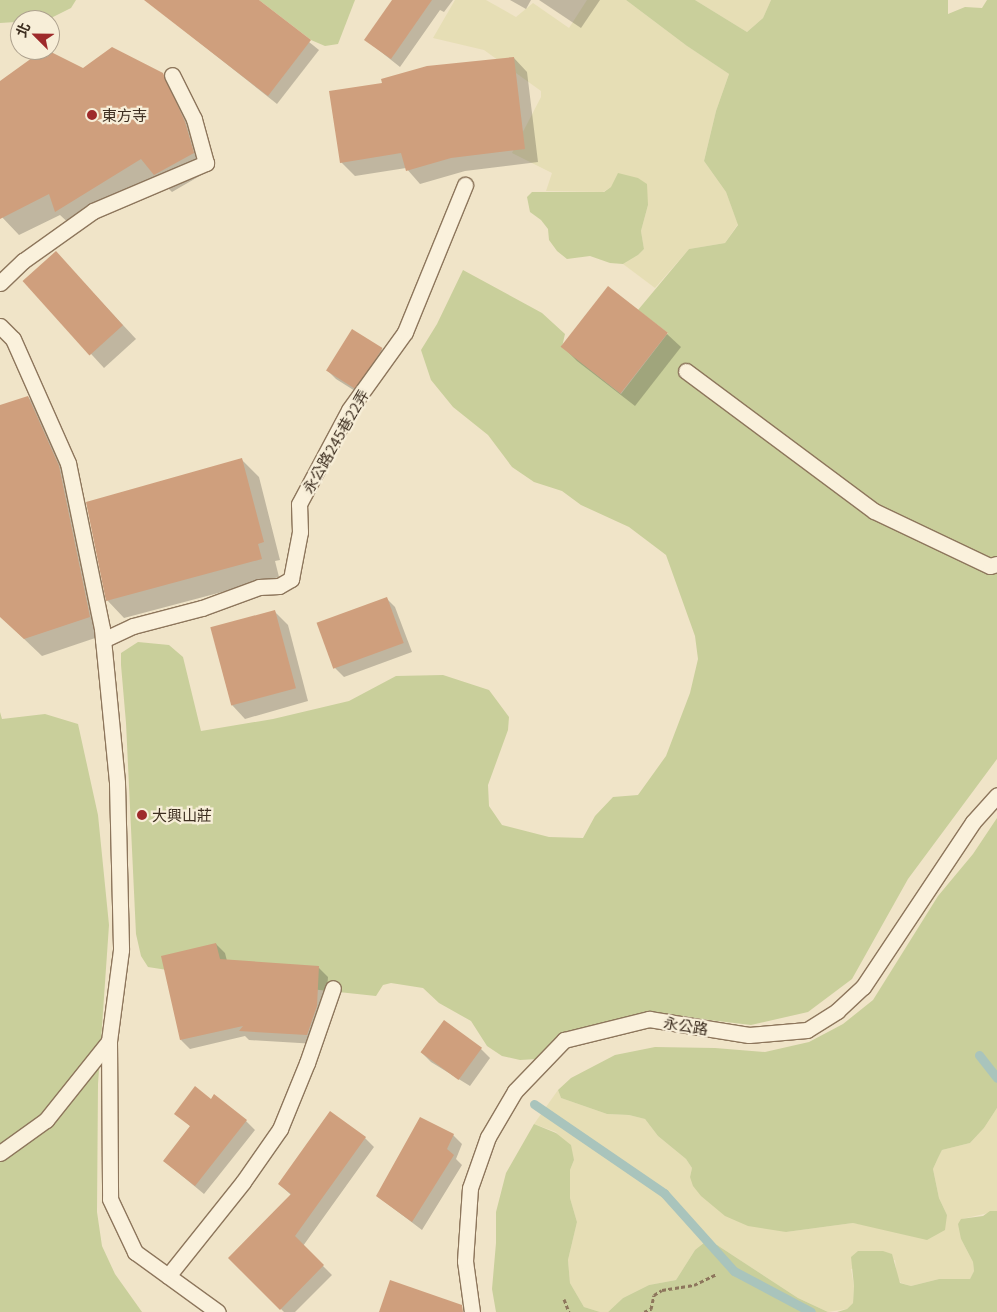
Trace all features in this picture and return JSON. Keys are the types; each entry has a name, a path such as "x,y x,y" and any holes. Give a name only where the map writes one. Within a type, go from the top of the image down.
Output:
{"lane":[{"path":"0,283 23,261 93,211 206,163 194,119 172,75"},
{"name":"永公路245巷22弄","path":"103,640 133,626 202,608 259,587 279,586 290,579 300,532 299,504 349,410 405,332 466,185"},
{"path":"0,326 13,339 68,463 103,640 117,783 121,950 109,1042 110,1199 135,1252 218,1312"},
{"path":"686,371 874,511 990,566 997,564"},
{"name":"永公路","path":"472,1312 464,1261 470,1188 488,1137 515,1091 564,1040 649,1019 749,1035 807,1030 837,1011 864,988 973,822 997,795"},
{"path":"168,1276 243,1182 280,1129 307,1063 333,988"},
{"path":"0,1153 46,1120 109,1042"}],"path":[{"path":"644,1312 650,1309 654,1294 662,1290 694,1285 717,1274"},
{"path":"564,1299 569,1312"}],"shaded area":[{"path":"455,0 486,0 516,17 533,3 569,28 587,0 626,0 687,46 729,74 716,111 704,161 726,192 738,224 725,243 689,249 655,288 623,264 644,249 641,231 648,205 611,187 603,192 546,191 552,173 512,153 541,97 541,91 484,50 433,38"},
{"path":"695,0 771,0 763,18 747,32"},
{"path":"558,1090 561,1098 607,1114 629,1115 645,1119 658,1136 686,1159 692,1168 690,1177 786,1232 853,1223 881,1228 947,1215 939,1198 933,1169 938,1158 942,1150 970,1143 984,1128 997,1108 997,1211 962,1219 961,1239 973,1262 974,1271 970,1279 939,1279 911,1286 901,1283 897,1278 895,1260 851,1269 854,1286 853,1303 847,1309 828,1312 798,1298 717,1245 695,1250 676,1280 649,1285 623,1298 608,1312 600,1312 584,1307 570,1283 568,1260 577,1222 570,1198 570,1170 574,1160 556,1132 534,1124"}],"green space":[{"path":"0,0 76,0 71,8 60,14 60,10 10,10 10,22 0,23"},
{"path":"259,0 355,0 338,44 325,46 311,40"},
{"path":"626,0 695,0 747,32 763,18 771,0 948,0 948,14 965,7 982,8 987,0 997,0 997,759 908,879 852,979 808,1012 751,1025 651,1013 537,1059 520,1060 502,1056 487,1046 471,1021 439,1003 423,988 391,983 383,985 376,996 244,982 148,967 141,956 136,934 126,723 121,665 121,653 138,642 169,645 183,657 201,731 273,719 349,701 396,676 443,675 489,690 509,717 508,730 488,785 489,806 502,825 549,837 583,838 595,816 613,797 638,795 666,756 690,693 698,659 695,636 666,555 629,527 581,505 562,491 534,482 512,467 488,435 453,407 431,380 421,350 437,324 463,270 542,313 565,334 562,347 621,394 668,333 638,310 689,249 725,243 738,225 726,192 704,161 716,111 729,74 687,46"},
{"path":"618,173 638,178 647,184 648,205 641,231 644,249 623,264 610,263 590,256 567,259 557,251 549,240 548,229 541,220 530,212 527,197 532,192 604,192 611,187"},
{"path":"0,712 2,719 45,714 78,724 98,815 109,925 98,1084 97,1212 102,1246 115,1274 142,1312 0,1312"},
{"path":"997,818 997,1108 984,1128 970,1143 942,1150 933,1169 939,1198 947,1215 945,1230 927,1240 853,1223 786,1232 748,1226 725,1216 701,1196 693,1186 690,1177 692,1168 686,1159 658,1136 645,1119 629,1115 607,1114 561,1098 558,1090 571,1078 615,1055 655,1047 715,1048 765,1052 809,1042 843,1024 873,1000 938,896 973,854"},
{"path":"534,1124 556,1133 571,1145 574,1160 570,1170 570,1198 577,1222 568,1260 570,1283 584,1307 600,1312 496,1312 492,1289 496,1243 496,1212 506,1173"},
{"path":"990,1211 997,1211 997,1312 837,1312 847,1309 853,1303 854,1286 851,1257 858,1251 883,1251 892,1254 900,1283 911,1286 939,1279 970,1279 974,1271 973,1262 961,1239 958,1224 961,1219 983,1216"},
{"path":"704,1243 717,1245 798,1298 828,1312 608,1312 623,1298 649,1285 676,1280 695,1250"}],"building":[{"path":"144,0 259,0 311,40 268,96"},
{"path":"392,0 432,0 391,59 364,40"},
{"name":"東方寺","path":"112,47 163,73 185,122 194,153 154,175 141,159 55,212 49,194 0,219 0,81 29,60 60,60 60,56 83,68"},
{"path":"514,57 525,149 451,158 406,171 401,153 340,163 329,91 382,83 381,79 427,66"},
{"path":"56,251 123,325 89,355 23,281"},
{"path":"608,286 668,333 620,393 561,347"},
{"path":"352,329 383,348 357,390 326,371"},
{"path":"28,396 59,466 90,617 24,639 0,617 0,405"},
{"path":"242,458 264,542 258,544 262,559 106,601 86,502"},
{"path":"387,597 404,643 333,669 317,623"},
{"path":"275,610 296,688 231,706 210,627"},
{"path":"216,943 220,959 319,966 317,1006 307,1035 239,1031 243,1026 180,1040 161,956"},
{"path":"444,1020 482,1048 459,1080 420,1052"},
{"path":"195,1086 211,1099 214,1094 247,1120 195,1186 163,1161 190,1126 174,1114"},
{"path":"330,1111 366,1137 295,1236 324,1265 280,1310 228,1258 291,1194 278,1184"},
{"path":"420,1117 454,1134 447,1149 454,1155 412,1222 376,1196"},
{"path":"390,1280 462,1305 463,1312 379,1312"}],"waterway":[{"path":"979,1055 997,1078"},
{"path":"534,1104 664,1193 734,1271 811,1312"}],"place":[{"name":"東方寺","path":"92,115"},
{"name":"大興山莊","path":"142,815"}]}
